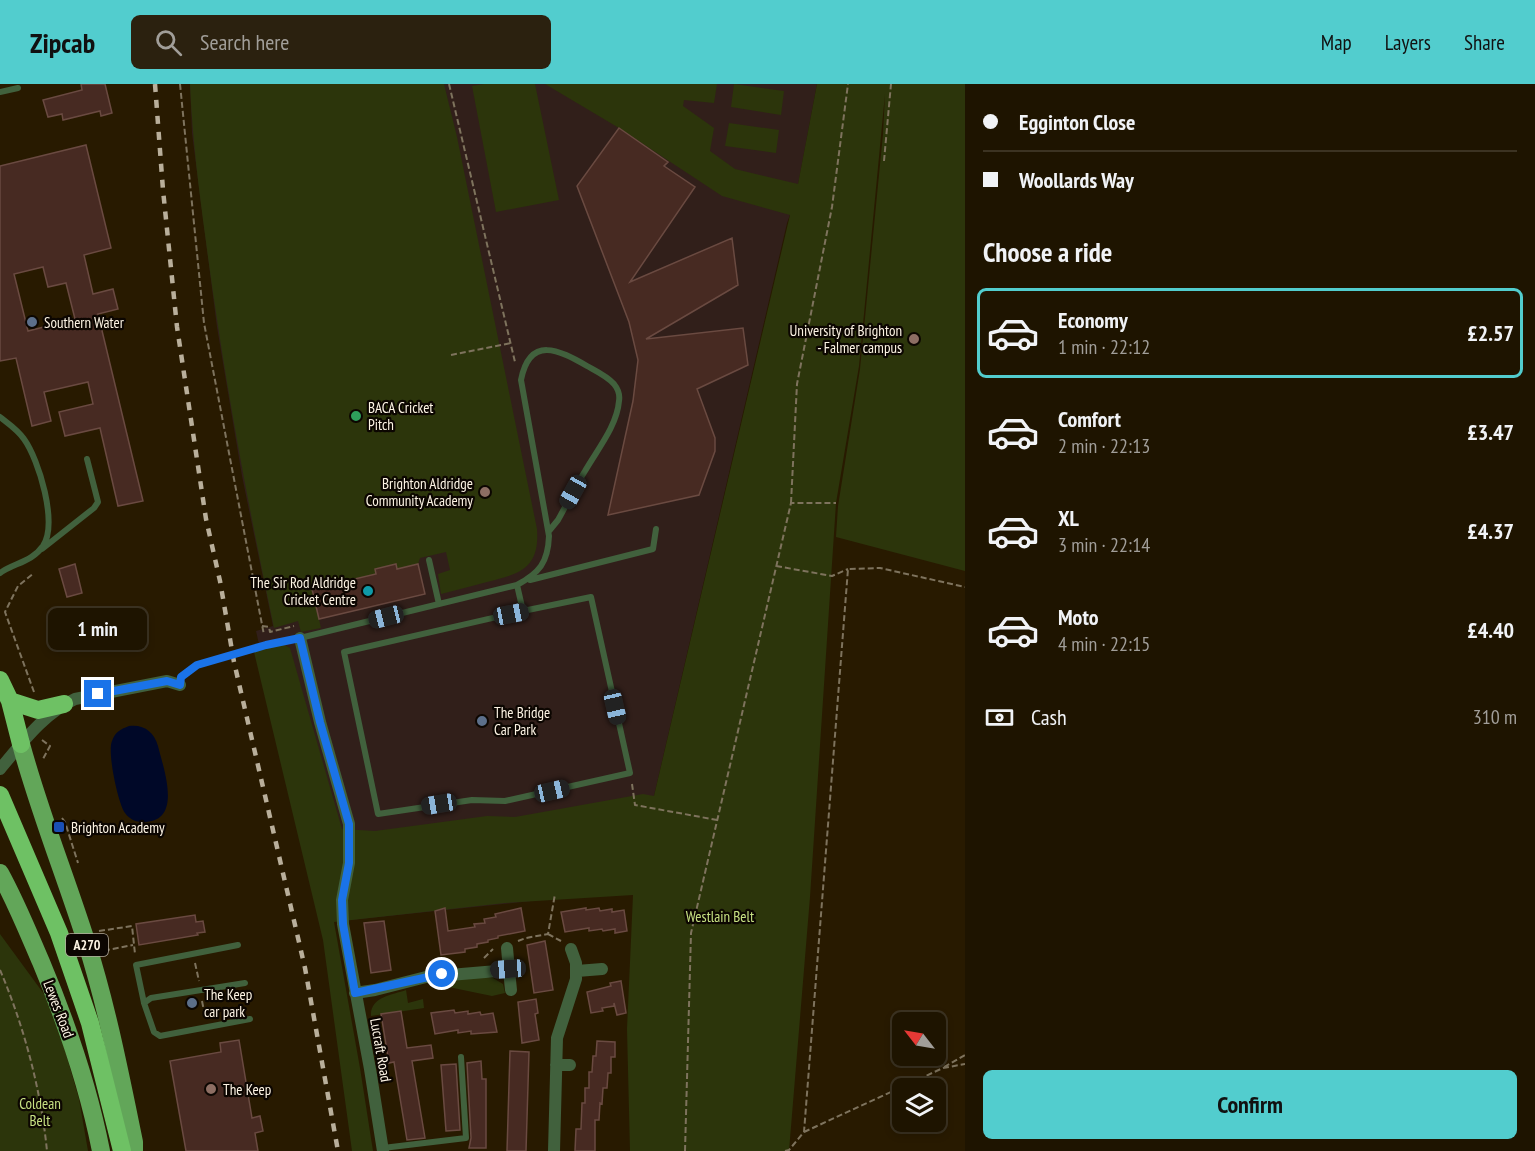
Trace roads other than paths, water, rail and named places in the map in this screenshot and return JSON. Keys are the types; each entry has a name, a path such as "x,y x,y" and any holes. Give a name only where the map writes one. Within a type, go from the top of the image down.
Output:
{"highway":[{"path":"0,680 27,738"},
{"path":"10,701 38,710 64,704"},
{"path":"1,796 59,933 86,1012 122,1151"}],"main road":[{"name":"A270","path":"27,738 31,782 86,941 111,1028 134,1151"},
{"name":"Lewes Road","path":"0,873 43,966 80,1064 101,1151"}],"street":[{"name":"Lucraft Road","path":"300,638 320,722 349,824 349,863 342,900 343,924 383,1149"},
{"path":"0,769 27,738 64,704 75,699 167,681 180,685"},
{"path":"505,946 511,990"},
{"path":"554,1151 559,1028 574,987 577,971 571,949"},
{"path":"355,993 426,977 508,969"},
{"path":"577,971 602,969"},
{"path":"556,1065 570,1065"}],"lane":[{"path":"0,92 18,88"},
{"path":"520,584 535,575 541,568 549,546 549,531 521,380 526,363 539,351 551,349 567,355 606,377 613,382 619,393 618,409 603,441 558,520 549,531"},
{"path":"0,417 26,441 42,481 48,514 48,532 37,553"},
{"path":"2,571 37,553 97,505 98,499 87,459"},
{"path":"180,685 181,677 197,665 266,645 520,584 653,549 656,529"},
{"path":"429,560 439,604"},
{"path":"520,584 523,611"},
{"path":"591,597 630,773 506,801 472,800 378,814 344,652 523,611 591,597"},
{"path":"238,945 136,965 144,1003 154,1032 160,1036 250,1019"},
{"path":"144,1003 151,998 245,983"},
{"path":"383,1149 466,1138 461,1057"}],"water":[{"path":"129,726 144,728 154,737 166,779 168,791 164,812 157,819 146,822 129,818 125,813 114,777 112,741 119,731"}],"railway":[{"path":"155,84 177,327 206,519 220,581 234,662 305,968 338,1151"}],"place":[{"name":"Southern Water","path":"32,322"},
{"name":"University of Brighton - Falmer campus","path":"914,339"},
{"name":"BACA Cricket Pitch","path":"356,416"},
{"name":"Brighton Aldridge Community Academy","path":"485,492"},
{"name":"The Sir Rod Aldridge Cricket Centre","path":"368,591"},
{"name":"The Bridge Car Park","path":"482,721"},
{"name":"Brighton Academy","path":"59,827"},
{"name":"The Keep car park","path":"192,1003"},
{"name":"The Keep","path":"211,1089"}],"park label":[{"name":"Westlain Belt","path":"720,916"},
{"name":"Coldean Belt","path":"40,1112"}]}
